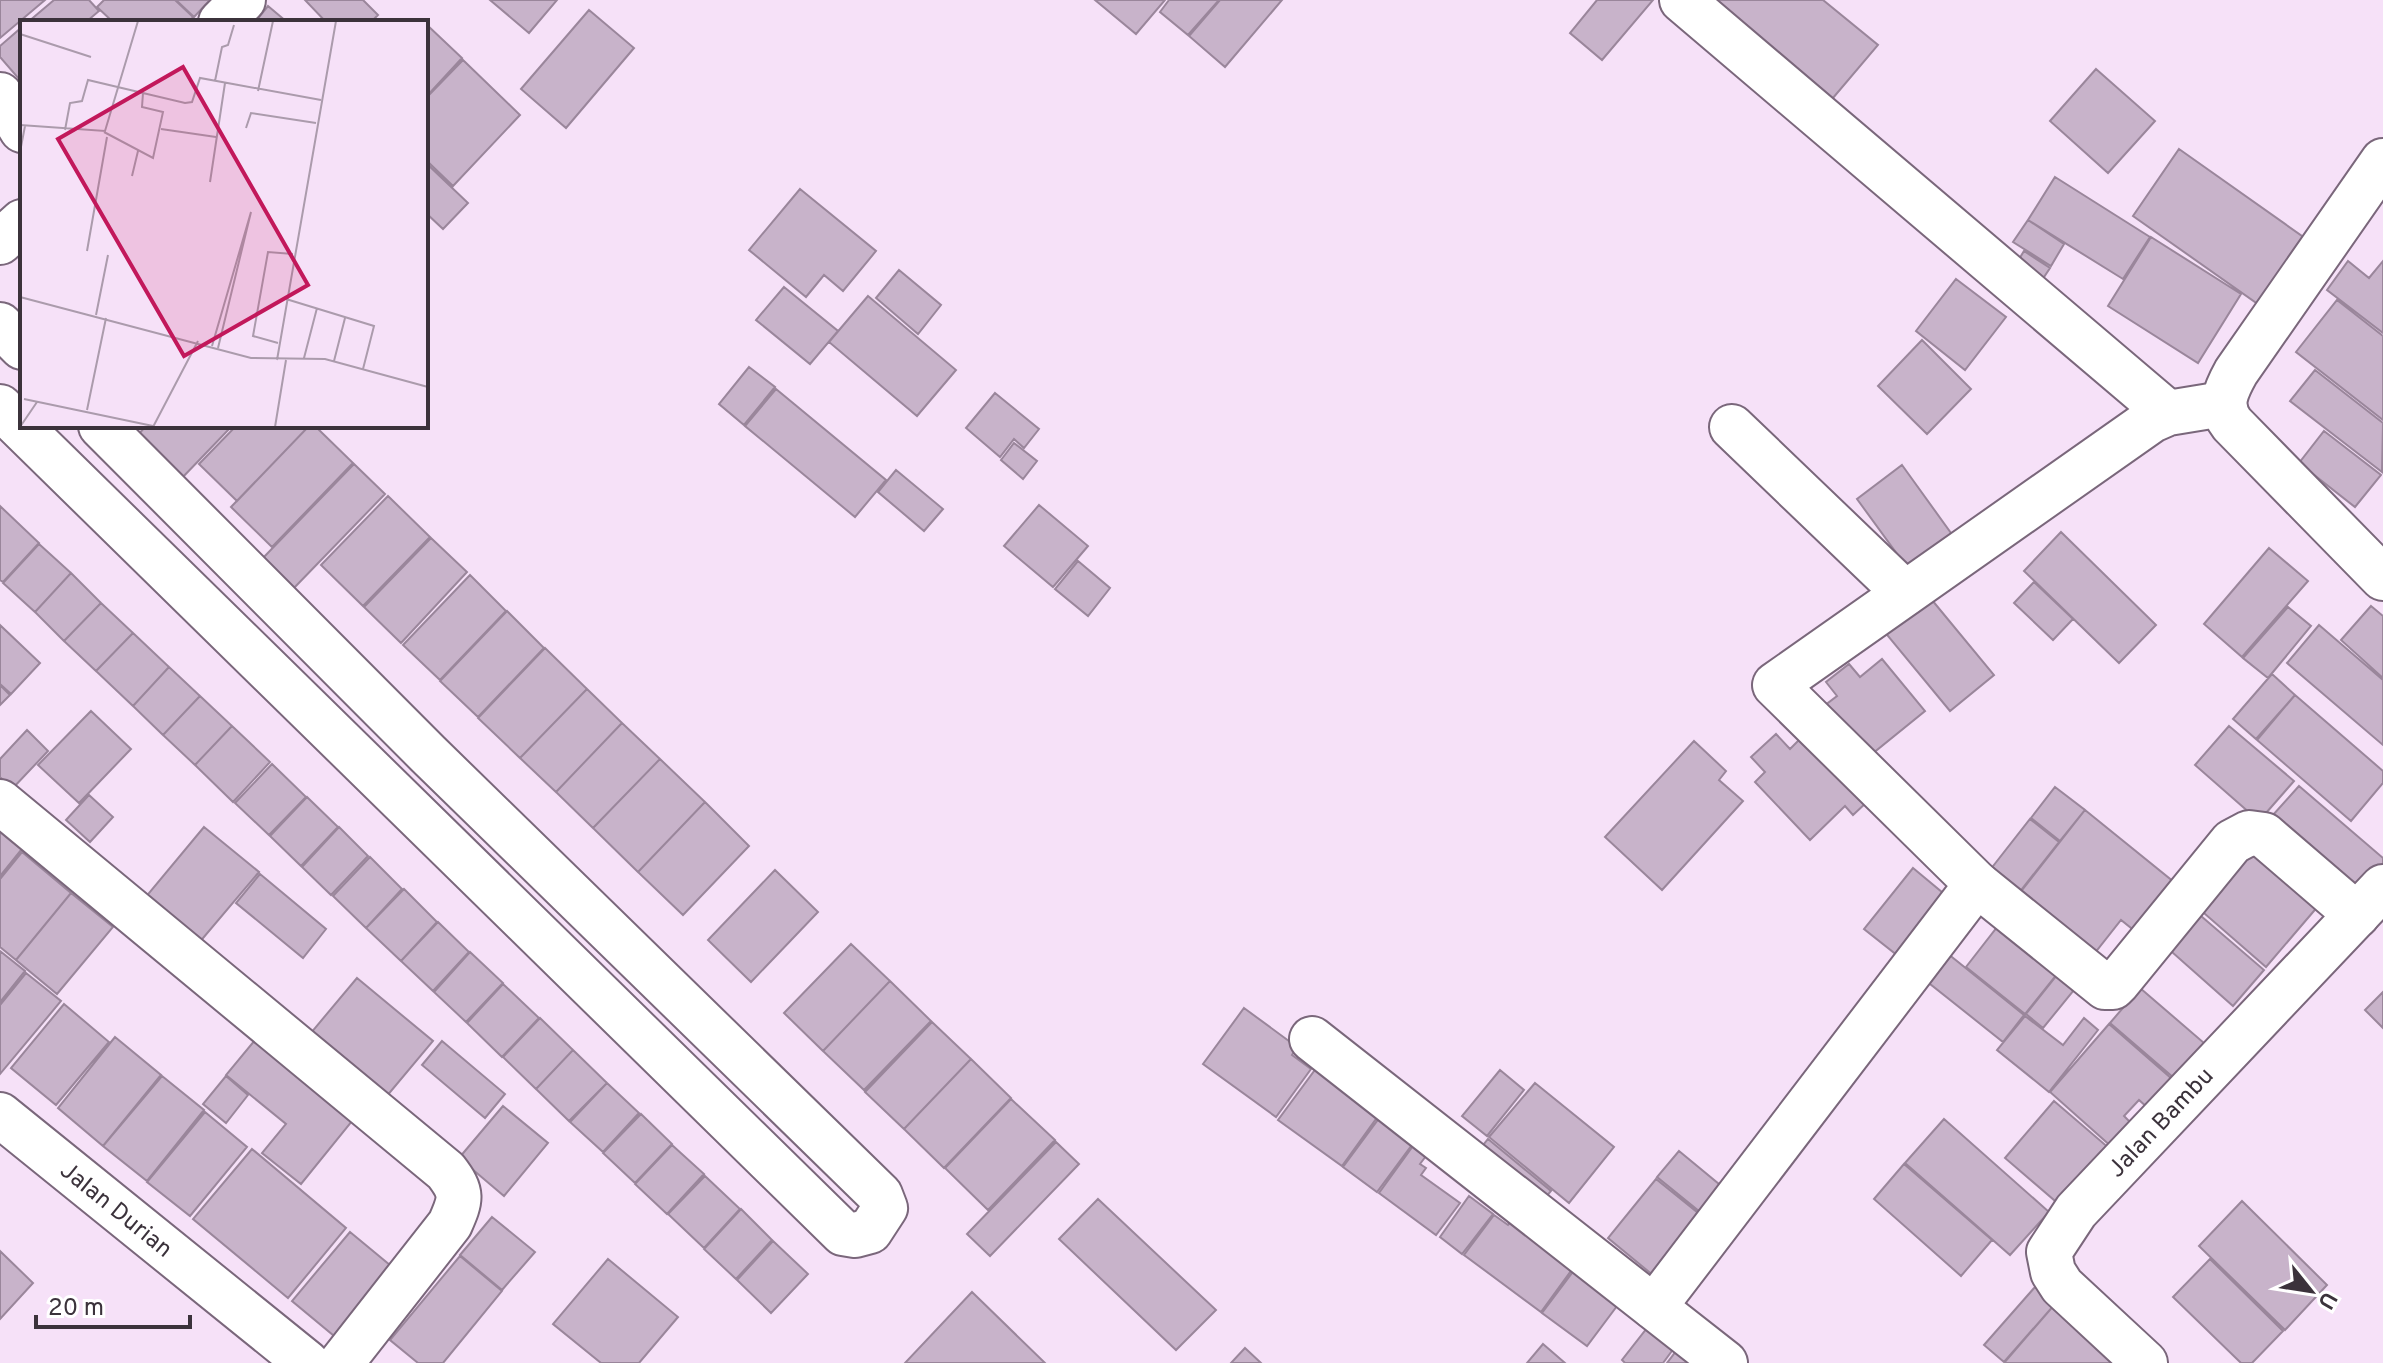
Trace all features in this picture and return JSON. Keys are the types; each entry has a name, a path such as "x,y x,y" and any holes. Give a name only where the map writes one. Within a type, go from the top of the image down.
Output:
{"street":[{"path":"223,20 243,0"},
{"path":"1682,0 2168,413"},
{"path":"0,95 20,127"},
{"path":"2383,161 2236,372 2223,404 2225,415 2232,424 2383,578"},
{"path":"0,242 20,224"},
{"path":"0,325 20,345"},
{"path":"2223,404 2168,413 2152,420 1775,685 1977,884 2105,987 2113,987 2117,983 2232,842 2249,833 2264,835 2370,901"},
{"path":"0,407 20,427"},
{"path":"1732,427 1905,593"},
{"path":"21,428 843,1233 855,1235 870,1231 885,1208 880,1195 417,743 103,428"},
{"path":"0,802 446,1171 457,1185 460,1202 450,1224 341,1363"},
{"path":"1654,1307 1977,884"},
{"name":"Jalan Bambu","path":"2145,1363 2062,1286 2053,1272 2049,1252 2076,1211 2370,901"},
{"path":"1312,1039 1725,1363"},
{"name":"Jalan Durian","path":"0,1115 307,1363"}],"building":[{"path":"0,0 45,0 20,20 0,38"},
{"path":"54,0 89,0 99,11 88,20 30,20"},
{"path":"104,0 175,0 193,17 191,20 111,20 97,7"},
{"path":"176,0 210,0 194,17"},
{"path":"305,0 363,0 378,15 373,20 324,20"},
{"path":"490,0 557,0 529,33"},
{"path":"1095,0 1165,0 1136,34"},
{"path":"1169,0 1219,0 1188,35 1160,12"},
{"path":"1220,0 1282,0 1225,67 1189,36"},
{"path":"1597,0 1653,0 1602,60 1570,33"},
{"path":"1699,0 1823,0 1878,45 1827,105"},
{"path":"268,6 285,20 257,20"},
{"path":"589,10 634,48 566,128 521,89"},
{"path":"428,26 462,58 428,95"},
{"path":"20,29 19,79 0,57 0,46"},
{"path":"463,60 520,115 453,186 428,162 428,96"},
{"path":"2096,69 2155,121 2108,173 2050,121"},
{"path":"2179,149 2319,248 2272,314 2133,216"},
{"path":"428,165 468,203 443,229 428,215"},
{"path":"2055,177 2150,237 2123,279 2028,220"},
{"path":"800,189 876,251 843,291 824,275 806,297 749,250"},
{"path":"2028,220 2064,244 2051,266 2013,242"},
{"path":"2151,237 2241,294 2198,363 2108,306"},
{"path":"2024,251 2050,268 2038,286 2013,269"},
{"path":"2348,261 2369,278 2383,261 2383,333 2327,290"},
{"path":"899,270 941,305 918,334 876,298"},
{"path":"1956,279 2006,317 1965,370 1916,331"},
{"path":"784,287 838,331 810,364 756,320"},
{"path":"868,296 956,370 917,416 829,342"},
{"path":"2337,300 2383,336 2383,420 2296,352"},
{"path":"1922,340 1971,389 1927,434 1878,386"},
{"path":"749,367 775,387 744,425 719,404"},
{"path":"2315,370 2383,423 2382,472 2290,401"},
{"path":"776,389 886,480 855,517 745,426"},
{"path":"995,393 1039,429 1024,448 1014,439 1000,457 966,428"},
{"path":"144,428 230,428 180,480 136,437"},
{"path":"234,428 307,428 237,501 199,464"},
{"path":"307,428 317,428 353,463 272,547 231,507"},
{"path":"2324,431 2381,475 2355,507 2299,463"},
{"path":"1014,443 1037,461 1023,479 1001,460"},
{"path":"354,464 385,494 293,589 262,559"},
{"path":"1902,465 1956,540 1911,573 1857,499"},
{"path":"896,470 943,509 924,531 878,492"},
{"path":"388,496 430,537 363,606 321,565"},
{"path":"1039,505 1088,546 1053,587 1004,546"},
{"path":"0,506 39,543 3,582 0,580"},
{"path":"2061,532 2156,625 2119,663 2024,571"},
{"path":"431,538 467,572 401,643 364,607"},
{"path":"39,544 71,573 35,612 3,583"},
{"path":"2269,548 2308,581 2242,657 2204,624"},
{"path":"1078,561 1110,588 1088,616 1055,589"},
{"path":"71,573 101,603 64,641 35,612"},
{"path":"470,575 506,611 440,680 403,645"},
{"path":"2034,582 2073,619 2053,640 2014,603"},
{"path":"1927,594 1994,675 1950,711 1883,630"},
{"path":"101,603 133,633 96,671 64,641"},
{"path":"2371,606 2383,616 2383,678 2341,640"},
{"path":"2288,607 2311,626 2268,678 2243,658"},
{"path":"507,611 544,648 478,717 440,681"},
{"path":"0,625 40,663 11,694 0,684"},
{"path":"2319,625 2383,680 2383,745 2287,663"},
{"path":"133,633 169,667 133,706 96,671"},
{"path":"545,648 587,689 520,758 478,718"},
{"path":"1882,659 1925,711 1867,758 1824,706 1837,696 1826,682 1849,664 1860,677"},
{"path":"169,667 200,696 163,735 133,706"},
{"path":"2272,674 2295,695 2256,739 2233,719"},
{"path":"0,685 10,695 0,705"},
{"path":"587,689 622,723 556,792 520,758"},
{"path":"2295,695 2383,771 2383,783 2351,821 2257,740"},
{"path":"200,696 232,726 195,765 163,735"},
{"path":"91,711 131,749 79,803 38,765"},
{"path":"622,723 660,759 593,828 556,792"},
{"path":"232,726 270,762 233,802 195,765"},
{"path":"2229,726 2294,781 2259,821 2195,765"},
{"path":"27,730 48,751 12,789 0,777 0,759"},
{"path":"1776,734 1790,749 1804,735 1868,801 1853,815 1845,806 1810,840 1755,782 1765,772 1751,757"},
{"path":"1694,741 1726,771 1719,780 1743,801 1662,890 1605,837"},
{"path":"660,759 705,802 638,872 593,828"},
{"path":"272,764 306,797 269,835 235,803"},
{"path":"2299,786 2383,858 2383,877 2359,906 2264,825"},
{"path":"2055,787 2085,810 2060,841 2031,818"},
{"path":"89,795 113,817 90,842 66,820"},
{"path":"307,797 338,827 301,866 270,836"},
{"path":"705,802 749,846 683,915 638,872"},
{"path":"2085,810 2185,891 2146,940 2121,920 2094,954 2019,894"},
{"path":"0,815 30,839 0,876"},
{"path":"2030,819 2059,842 2018,894 1990,870"},
{"path":"204,827 259,872 198,944 144,899"},
{"path":"339,827 368,856 331,895 302,867"},
{"path":"2256,839 2325,898 2266,967 2197,907"},
{"path":"22,852 71,893 16,960 0,947 0,879"},
{"path":"370,857 402,889 366,928 333,896"},
{"path":"1913,868 1955,903 1907,963 1864,929"},
{"path":"775,870 818,912 751,982 708,940"},
{"path":"260,874 326,929 303,958 236,903"},
{"path":"404,889 437,922 401,961 366,928"},
{"path":"71,893 113,927 57,994 16,960"},
{"path":"2194,910 2264,970 2233,1006 2164,945"},
{"path":"2005,917 2065,964 2025,1014 1966,967"},
{"path":"438,922 469,952 433,991 401,961"},
{"path":"851,944 890,981 823,1051 784,1013"},
{"path":"1937,945 2024,1015 2003,1042 1915,972"},
{"path":"0,951 25,971 0,1002"},
{"path":"470,952 503,983 466,1022 434,992"},
{"path":"2065,965 2083,979 2043,1028 2026,1014"},
{"path":"26,973 61,1001 0,1074 0,1005"},
{"path":"357,978 433,1041 386,1097 310,1034"},
{"path":"890,981 931,1021 864,1090 823,1051"},
{"path":"503,984 539,1018 502,1057 467,1023"},
{"path":"2140,988 2204,1043 2174,1078 2110,1023"},
{"path":"2383,992 2383,1028 2365,1010"},
{"path":"64,1004 109,1042 56,1105 11,1068"},
{"path":"1244,1008 1297,1047 1292,1055 1311,1069 1276,1117 1203,1064"},
{"path":"2025,1016 2063,1045 2084,1018 2098,1030 2049,1092 1997,1050"},
{"path":"540,1018 573,1050 536,1089 503,1057"},
{"path":"932,1022 971,1059 904,1129 865,1092"},
{"path":"2109,1024 2172,1079 2148,1108 2139,1100 2124,1116 2133,1125 2113,1148 2050,1092"},
{"path":"260,1034 357,1115 301,1184 262,1153 286,1124 226,1075"},
{"path":"115,1037 161,1075 103,1146 58,1108"},
{"path":"442,1041 505,1094 485,1118 422,1065"},
{"path":"573,1050 607,1083 569,1121 536,1089"},
{"path":"971,1059 1011,1098 944,1168 904,1129"},
{"path":"1323,1059 1386,1105 1342,1166 1278,1120"},
{"path":"1500,1070 1524,1090 1487,1136 1462,1116"},
{"path":"162,1076 204,1110 147,1181 103,1146"},
{"path":"226,1076 248,1095 226,1123 203,1104"},
{"path":"607,1083 639,1113 603,1152 570,1122"},
{"path":"1535,1083 1614,1147 1569,1203 1489,1137"},
{"path":"1011,1099 1055,1140 988,1210 945,1168"},
{"path":"2054,1101 2110,1149 2061,1206 2005,1158"},
{"path":"503,1106 548,1143 504,1196 459,1158"},
{"path":"205,1112 247,1147 190,1216 147,1182"},
{"path":"1383,1113 1417,1138 1377,1192 1343,1167"},
{"path":"641,1114 672,1144 635,1183 603,1153"},
{"path":"1944,1119 2049,1212 2010,1255 1905,1163"},
{"path":"1488,1139 1551,1191 1535,1210 1472,1159"},
{"path":"1056,1142 1079,1164 990,1256 967,1234"},
{"path":"672,1145 704,1174 667,1214 635,1184"},
{"path":"1413,1146 1426,1156 1420,1164 1426,1168 1421,1175 1460,1203 1436,1235 1379,1193"},
{"path":"252,1149 346,1228 288,1298 193,1219"},
{"path":"1679,1151 1731,1194 1710,1220 1657,1177"},
{"path":"1904,1164 1992,1240 1961,1276 1874,1199"},
{"path":"705,1176 740,1209 704,1248 668,1214"},
{"path":"1656,1179 1708,1221 1660,1281 1608,1238"},
{"path":"1469,1196 1493,1214 1462,1254 1440,1237"},
{"path":"1098,1199 1216,1310 1176,1350 1059,1239"},
{"path":"2242,1201 2327,1285 2285,1330 2199,1246"},
{"path":"741,1209 772,1240 736,1279 704,1249"},
{"path":"1494,1215 1508,1225 1514,1218 1576,1264 1541,1312 1464,1255"},
{"path":"492,1217 535,1252 502,1290 460,1255"},
{"path":"350,1232 402,1275 345,1345 292,1301"},
{"path":"773,1241 808,1274 771,1313 737,1280"},
{"path":"0,1251 33,1283 0,1319"},
{"path":"460,1256 502,1291 443,1363 418,1363 390,1340"},
{"path":"608,1259 678,1317 639,1363 601,1363 553,1324"},
{"path":"2210,1259 2283,1331 2252,1363 2241,1363 2173,1297"},
{"path":"1578,1265 1623,1298 1587,1346 1542,1313"},
{"path":"2035,1287 2055,1304 2004,1362 1984,1345"},
{"path":"972,1292 1045,1363 905,1363"},
{"path":"2055,1304 2115,1363 2004,1363"},
{"path":"1651,1323 1677,1344 1663,1363 1625,1363 1622,1360"},
{"path":"1543,1344 1565,1363 1527,1363"},
{"path":"1680,1346 1702,1363 1667,1363"},
{"path":"1245,1348 1261,1363 1231,1363"}]}
